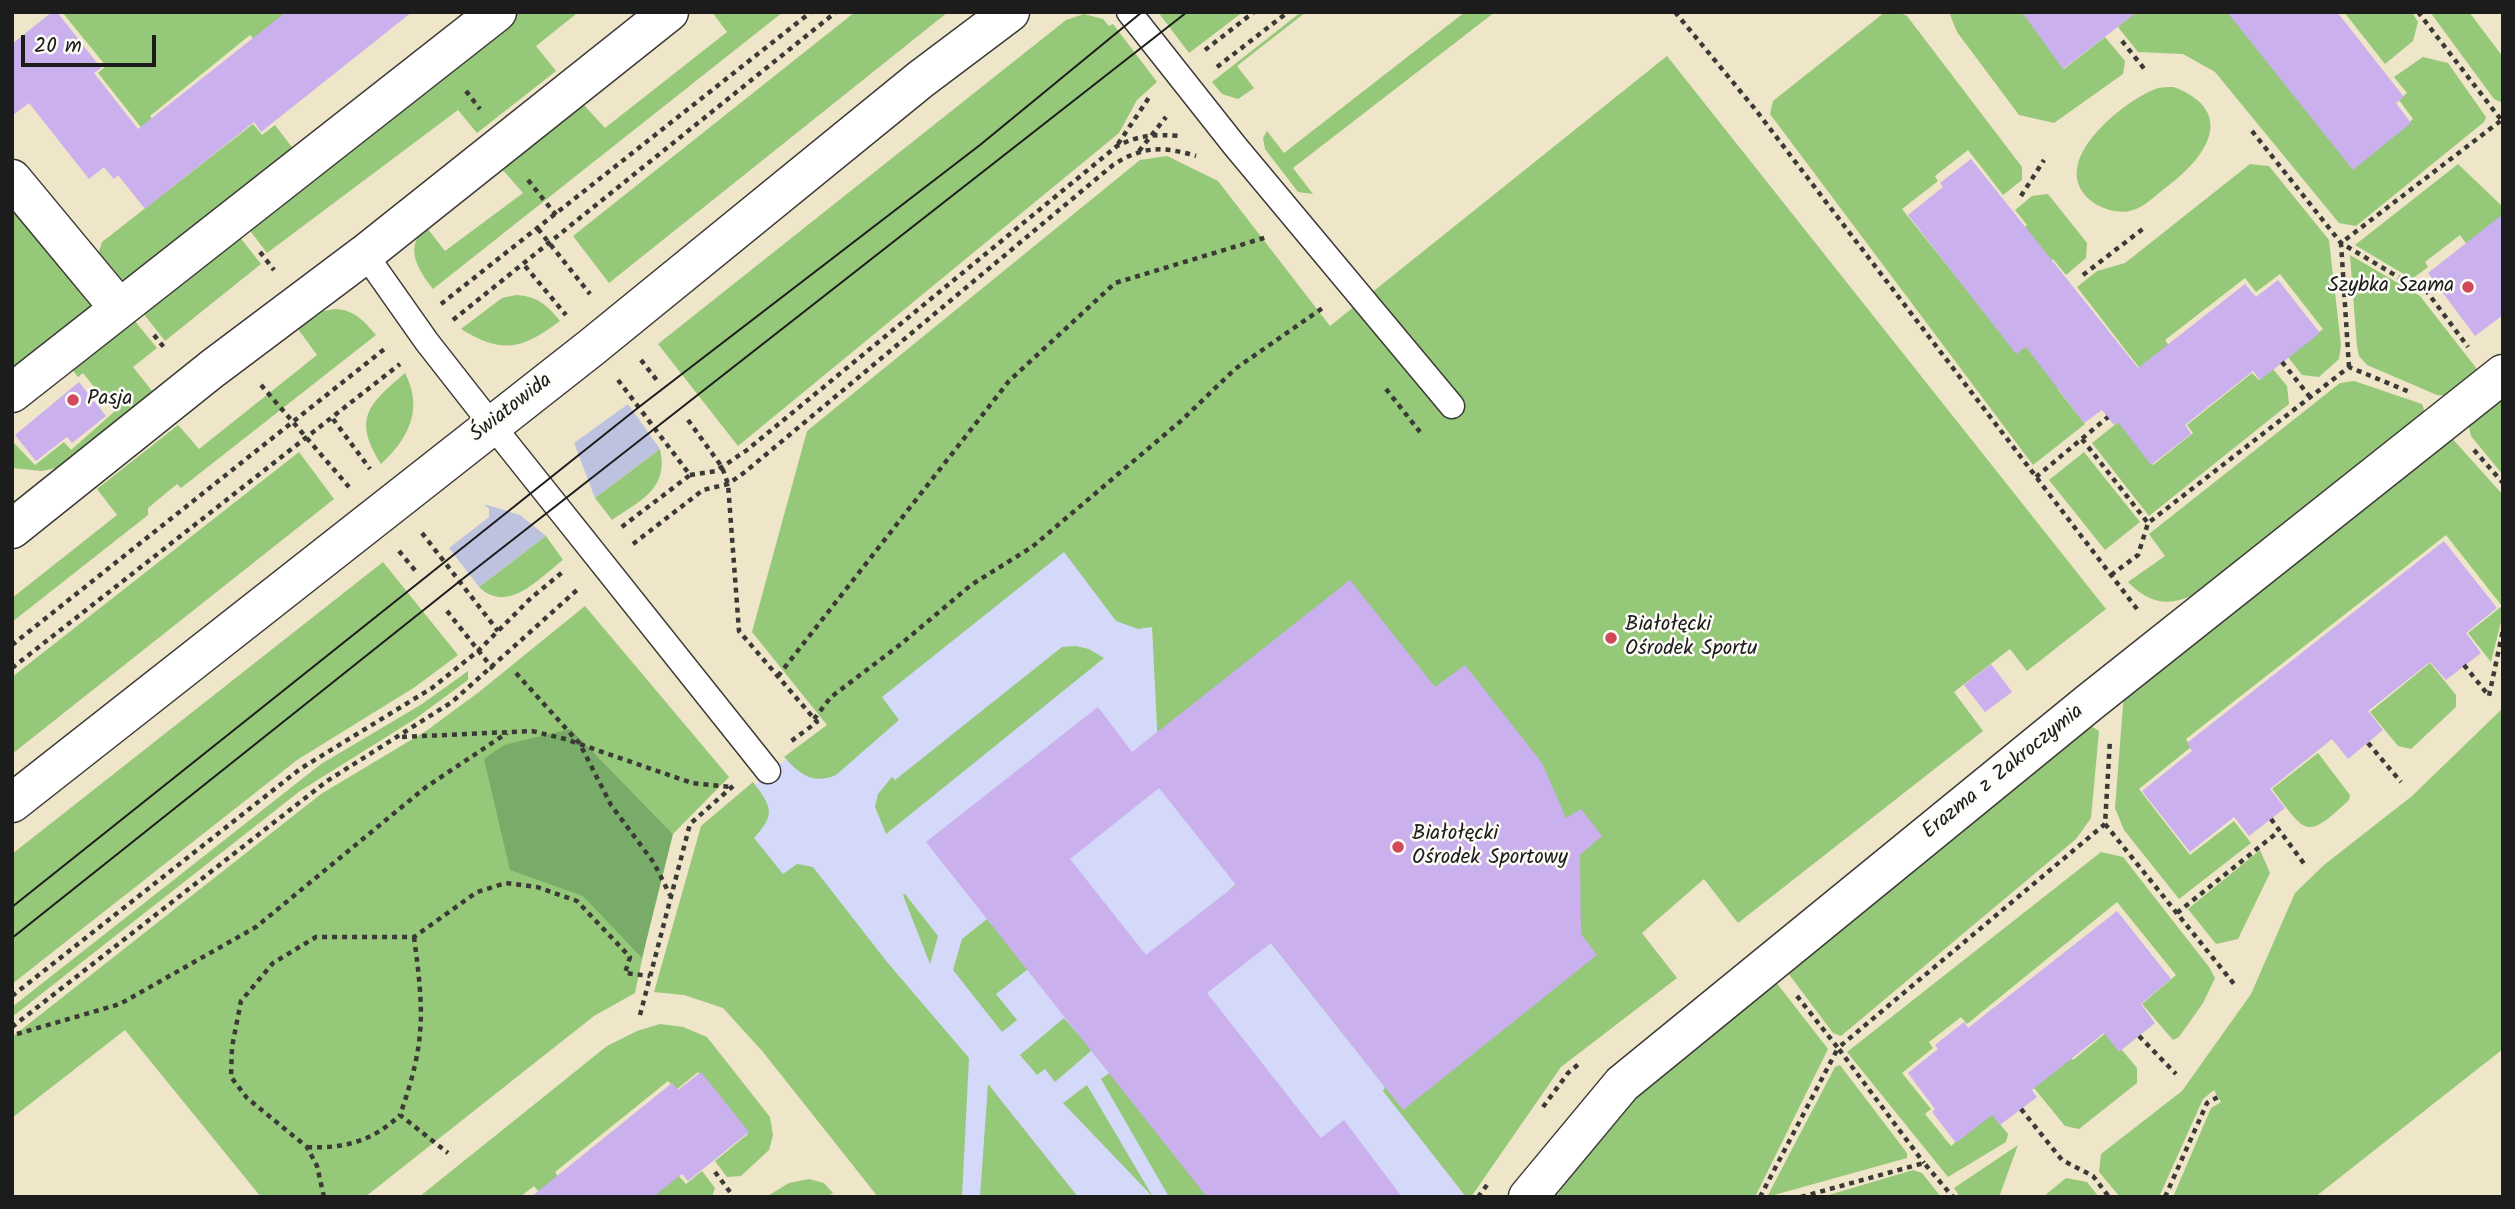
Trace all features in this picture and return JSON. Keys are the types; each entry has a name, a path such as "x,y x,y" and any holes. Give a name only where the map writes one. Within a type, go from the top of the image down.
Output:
{"street":[{"path":"12,393 497,12"},
{"path":"12,530 212,369 365,254 668,12"},
{"name":"Światowida","path":"12,803 592,347 920,79 1010,12"},
{"path":"12,179 120,308"},
{"name":"Erazma z Zakroczymia","path":"1528,1197 1622,1084 2164,643 2498,378"}],"lane":[{"path":"1129,12 1235,146 1452,407"},
{"path":"365,254 426,342 768,771"}],"path":[{"path":"438,307 811,12"},
{"path":"449,323 524,266 836,12"},
{"path":"1675,12 1755,108 2164,643"},
{"path":"2341,243 2502,120 2418,12"},
{"path":"2122,41 2146,71"},
{"path":"2252,131 2341,243 2410,284 2425,289 2498,378"},
{"path":"618,530 690,475 722,467 747,450 1117,146 1136,137 1152,134 1235,146"},
{"path":"630,546 704,490 728,484 1112,165 1139,152 1168,147 1203,158"},
{"path":"2021,196 2044,160"},
{"path":"233,219 301,302"},
{"path":"1261,227 1276,247"},
{"path":"2083,275 2144,228"},
{"path":"538,229 595,301"},
{"path":"778,676 1009,381 1115,283 1268,237"},
{"path":"2341,243 2349,367"},
{"path":"524,266 571,321"},
{"path":"1316,297 1332,317"},
{"path":"814,719 831,697 901,644 971,585 1032,547 1182,421 1235,369 1324,307"},
{"path":"12,645 390,345"},
{"path":"637,353 659,383"},
{"path":"12,668 333,419 403,361"},
{"path":"2282,362 2310,397"},
{"path":"2111,575 2138,555 2148,523 2349,367"},
{"path":"2349,367 2436,403 2503,484"},
{"path":"611,372 690,475"},
{"path":"1380,380 1420,432"},
{"path":"2036,477 2108,417"},
{"path":"333,419 374,474"},
{"path":"688,420 722,467 728,484"},
{"path":"2082,439 2148,523"},
{"path":"418,528 498,631"},
{"path":"394,545 418,574"},
{"path":"12,996 300,769 432,688 478,651 568,568"},
{"path":"12,1027 327,780 440,710 493,669 583,584"},
{"path":"447,611 493,669"},
{"path":"2464,665 2490,696 2503,629"},
{"path":"516,673 580,744 611,805 654,863 671,896"},
{"path":"401,737 532,731 580,744 692,783 732,787"},
{"path":"2108,731 2110,740 2105,824 2234,984"},
{"path":"17,1034 120,1004 256,927 426,787 507,733"},
{"path":"2368,743 2401,782"},
{"path":"2271,819 2305,865"},
{"path":"1760,1197 1838,1048 2105,824"},
{"path":"2177,913 2278,832"},
{"path":"324,1197 317,1166 307,1147 247,1098 231,1077 232,1047 241,1001 273,963 316,937 414,937 477,892 506,883 537,887 577,901 630,957 625,973 650,976"},
{"path":"307,1147 358,1143 383,1131 400,1115 415,1073 422,1040 423,1005 414,937"},
{"path":"1771,962 1924,1163 1953,1197"},
{"path":"2139,1036 2176,1074"},
{"path":"2165,1197 2207,1103 2218,1097"},
{"path":"2021,1109 2062,1160 2093,1177 2109,1197"},
{"path":"400,1115 448,1153"},
{"path":"1801,1197 1924,1163"},
{"path":"715,1172 733,1196"}],"shaded area":[{"path":"628,404 660,449 595,498 574,443"},
{"path":"484,504 520,515 546,536 479,587 449,548 489,517 489,509"},
{"path":"1072,530 1152,626 1160,788 1228,875 1247,875 1230,890 1386,1088 1384,1091 1466,1197 899,1197 702,827"}],"green space":[{"path":"62,12 286,12 260,46 250,35 150,116 155,123 144,131 98,73 106,66"},
{"path":"515,12 576,14 536,46 556,71 477,133 458,110 267,253 245,224"},
{"path":"712,12 783,12 433,289 418,267 414,250 415,243 427,228 445,251 523,193 501,168 583,104 605,128 727,32"},
{"path":"855,12 948,12 609,283 573,236"},
{"path":"1158,12 1243,12 1189,53"},
{"path":"1301,12 1306,12 1237,66 1254,88 1238,99 1222,94 1212,82"},
{"path":"1465,12 1495,12 1293,168 1313,194 1298,192 1265,149 1263,138 1267,131 1284,153"},
{"path":"1885,12 1899,12 1907,16 2022,167 2022,180 2003,195 1968,150 1935,176 1938,181 1902,209 2017,353 2031,342 2059,391 2085,424 2033,465 1770,114 1773,101"},
{"path":"1949,12 2022,12 2064,69 2105,37 2125,61 2123,74 2054,123 2019,115 1957,32"},
{"path":"2134,12 2228,12 2352,168 2413,119 2399,100 2407,93 2394,77 2423,57 2448,63 2486,117 2484,122 2356,226 2339,223 2215,72 2183,54 2138,52 2118,27"},
{"path":"2344,12 2412,12 2418,22 2413,41 2385,64"},
{"path":"2430,12 2469,12 2503,57 2503,103 2494,99"},
{"path":"1084,14 1103,19 1109,26 1113,24 1157,82 1137,100 1119,133 738,446 658,344 1066,20"},
{"name":"Białołęcki Ośrodek Sportu","path":"1667,56 2106,609 2027,671 2010,649 1954,692 1983,731 1738,923 1704,879 1642,933 1677,978 1561,1067 1471,1197 1466,1197 1383,1091 1385,1087 1229,890 1247,875 1229,875 1160,788 1152,627 1138,629 1116,621 1064,552 882,697 899,720 836,775 828,778 807,776 784,757 827,725 752,632 807,431 1140,160 1167,156 1218,181 1330,326"},
{"path":"2174,87 2194,98 2206,110 2210,123 2209,137 2202,151 2179,177 2141,206 2120,212 2097,205 2082,190 2077,174 2080,157 2090,140 2121,109 2138,98 2155,89"},
{"path":"253,124 262,135 275,125 294,150 134,280 115,279 98,255 102,242"},
{"path":"2250,164 2269,166 2329,240 2341,345 2339,359 2319,377 2302,375 2288,357 2323,329 2280,274 2256,292 2245,278 2165,340 2170,347 2141,370 2077,287 2097,271 2125,263"},
{"path":"2458,164 2503,207 2503,294 2460,235 2425,262 2428,267 2412,279 2355,245"},
{"path":"2048,194 2087,243 2086,258 2066,275 2053,259 2046,264 2020,231 2027,225 2015,210 2032,196"},
{"path":"12,196 91,302 89,312 12,379"},
{"path":"235,231 261,264 165,341 139,308"},
{"path":"2350,255 2420,296 2480,373 2449,396 2437,395 2367,365 2359,356 2357,347"},
{"path":"516,295 541,302 560,321 534,338 512,345 489,343 461,329 502,298"},
{"path":"335,309 354,314 376,335 181,488 177,484 148,508 148,515 12,622 12,598 117,515 97,489 178,425 199,449 317,355 298,329 324,311"},
{"path":"129,314 157,348 133,367 153,392 61,467 42,471 12,468 12,441 35,465 64,442 71,450 114,412 83,373 78,377 67,363"},
{"path":"2273,369 2287,386 2289,404 2149,516 2092,443 2126,416 2132,438 2153,465 2193,433 2187,425 2252,373 2259,380"},
{"path":"405,373 413,399 410,423 399,444 381,464 367,435 366,423 374,403"},
{"path":"2354,381 2422,404 2425,412 2222,578 2198,592 2187,598 2164,602 2140,593 2128,582 2165,556 2149,534 2340,383"},
{"path":"2503,394 2503,475 2471,436 2468,422"},
{"path":"2449,435 2503,495 2503,614 2491,662 2468,633 2502,606 2446,535 2186,739 2191,747 2139,789 2190,855 2234,821 2251,843 2179,899 2124,830 2115,808 2124,693"},
{"path":"660,449 662,463 656,484 642,499 612,520 595,498"},
{"path":"299,452 334,499 12,754 12,677"},
{"path":"2084,452 2140,522 2105,550 2049,480"},
{"path":"546,536 563,560 534,584 512,596 501,597 490,595 479,587"},
{"path":"383,562 458,655 415,687 297,760 12,984 12,854"},
{"path":"585,606 729,777 673,834 572,730 649,927 635,993 594,1016 365,1197 261,1197 125,1030 12,1118 12,1037 321,794 426,731"},
{"path":"1062,647 1089,649 1104,658 886,834 875,807 878,794 892,777 895,780"},
{"path":"2430,663 2456,695 2456,707 2411,749 2398,746 2370,712"},
{"path":"468,671 468,680 415,719 300,791 12,1017 12,1007 321,764 422,704"},
{"path":"2503,708 2503,1049 2315,1197 2173,1197 2211,1108 2221,1102 2214,1090 2203,1099 2159,1197 2120,1197 2099,1172 2101,1154 2182,1091 2251,994 2295,893 2324,865 2412,796"},
{"path":"2086,723 2099,731 2091,818 2076,839 1841,1036 1833,1033 1785,969"},
{"path":"571,729 673,834 642,958 583,896 510,870 484,759 504,745"},
{"path":"2318,753 2350,795 2349,800 2323,822 2307,827 2300,823 2272,789"},
{"path":"753,782 769,810 766,823 754,838 783,874 797,864 813,867 887,962 969,1058 962,1197 878,1197 763,1052 723,1008 684,995 654,992 701,826"},
{"path":"2260,850 2270,873 2238,939 2216,944 2188,909"},
{"path":"2101,852 2123,857 2215,978 2203,1003 2179,1037 2173,1040 2142,1004 2176,975 2117,902 1967,1024 1961,1017 1929,1042 1933,1048 1902,1073 1931,1109 1925,1114 1951,1146 1991,1113 2008,1134 2006,1142 1948,1177 1847,1052"},
{"path":"905,894 938,936 930,964 903,895"},
{"path":"987,919 1028,969 996,994 1017,1020 1002,1032 953,970 962,939"},
{"path":"1772,977 1828,1049 1755,1197 1556,1197 1622,1099"},
{"path":"1064,1018 1092,1050 1055,1082 1045,1069 1037,1075 1020,1055"},
{"path":"660,1024 683,1027 707,1037 770,1117 773,1135 769,1150 741,1176 727,1177 715,1161 748,1134 698,1072 676,1090 668,1081 555,1172 559,1178 540,1193 534,1186 520,1197 419,1197 607,1046 637,1031"},
{"path":"2107,1032 2137,1068 2137,1083 2079,1129 2065,1126 2029,1082 2066,1052 2073,1060"},
{"path":"1840,1065 1907,1153 1907,1158 1767,1197 1835,1067"},
{"path":"1111,1072 1210,1197 1169,1197 1101,1079"},
{"path":"988,1084 1078,1197 980,1197"},
{"path":"1087,1085 1153,1197 1063,1103"},
{"path":"2018,1145 1999,1197 1960,1197 1954,1188"},
{"path":"1913,1170 1922,1173 1941,1197 1822,1197"},
{"path":"702,1171 715,1188 712,1197 651,1197 678,1175 686,1184"},
{"path":"2066,1178 2087,1182 2099,1197 2043,1197"},
{"path":"809,1179 824,1183 833,1193 827,1197 766,1197 789,1183"}],"building":[{"path":"52,12 57,12 101,68 94,73 138,129 286,12 412,12 261,132 254,122 145,209 118,175 114,179 104,167 89,179 29,103 12,116 12,44"},
{"path":"2022,12 2137,12 2063,69"},
{"path":"2227,12 2337,12 2404,97 2396,103 2411,123 2353,170"},
{"path":"1971,159 2138,368 2245,284 2256,297 2278,280 2320,333 2260,380 2253,371 2185,425 2191,434 2151,465 2118,422 2114,425 2102,410 2084,423 2026,347 2016,354 1908,215 1943,187 1940,183"},
{"path":"2503,214 2503,315 2475,336 2428,273"},
{"path":"79,382 106,416 72,443 67,437 36,461 15,435"},
{"path":"2444,541 2497,608 2466,633 2481,653 2446,680 2430,662 2368,711 2383,730 2348,759 2332,739 2270,789 2285,808 2249,836 2234,817 2190,852 2142,791 2192,751 2187,743"},
{"name":"Białołęcki Ośrodek Sportowy","path":"1350,580 1435,687 1465,665 1542,763 1566,818 1581,809 1602,836 1580,855 1581,934 1597,955 1403,1110 1271,943 1207,993 1321,1138 1344,1120 1402,1197 1207,1197 926,842 1098,707 1132,752","holes":["1159,788 1236,885 1146,955 1070,859"]},
{"path":"1991,664 2012,692 1985,712 1964,685"},
{"path":"2117,911 2171,979 2141,1004 2155,1023 2119,1052 2104,1033 2032,1090 2037,1097 2000,1125 1992,1115 1956,1143 1932,1112 1935,1109 1908,1073 1938,1049 1935,1045 1964,1022 1968,1028"},
{"path":"701,1072 749,1132 688,1181 682,1174 653,1197 531,1197 672,1083 678,1090"}],"tram line":[{"path":"12,907 639,407 980,145 1142,12"},
{"path":"12,938 460,581 1187,12"}],"place":[{"name":"Szybka Szama","path":"2468,287"},
{"name":"Pasja","path":"73,400"},
{"name":"Białołęcki Ośrodek Sportu","path":"1611,638"},
{"name":"Białołęcki Ośrodek Sportowy","path":"1398,847"}]}
